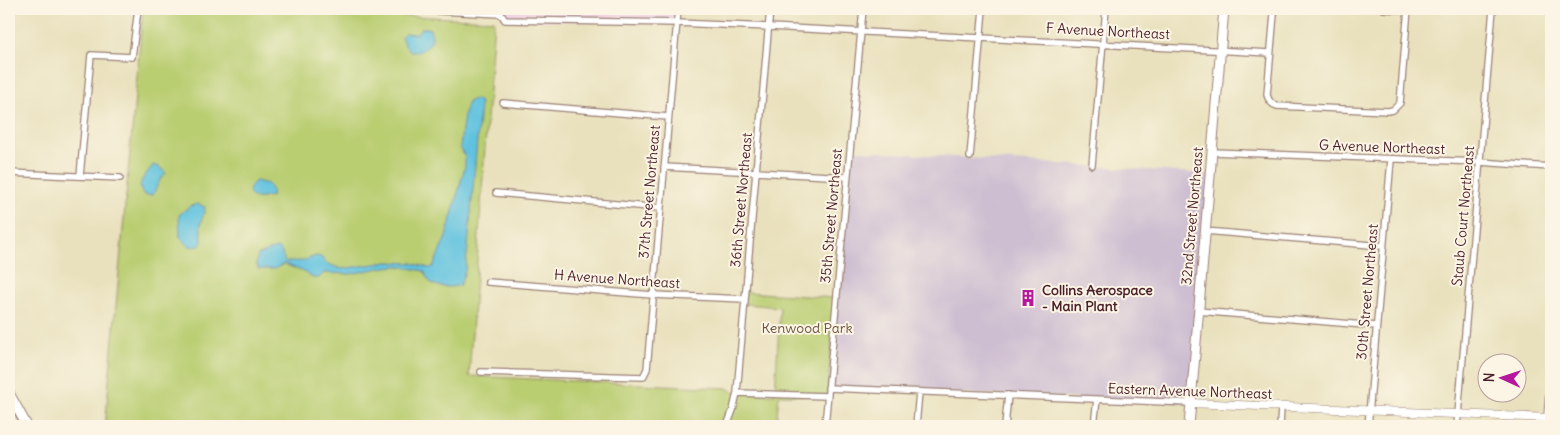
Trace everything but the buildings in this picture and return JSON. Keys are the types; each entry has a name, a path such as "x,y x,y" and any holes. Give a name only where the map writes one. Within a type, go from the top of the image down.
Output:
{"main road":[{"name":"32nd Street Northeast","path":"1188,426 1224,9"},
{"path":"1549,420 1551,387"},
{"path":"9,393 27,426"}],"street":[{"path":"80,176 91,55 132,57 138,9"},
{"name":"F Avenue Northeast","path":"398,9 501,12 505,20 768,26 1270,53"},
{"name":"37th Street Northeast","path":"481,372 643,377 647,369 678,9"},
{"name":"36th Street Northeast","path":"727,426 737,393 770,9"},
{"name":"35th Street Northeast","path":"825,426 863,9"},
{"path":"970,157 983,9"},
{"path":"1092,165 1106,9"},
{"path":"1276,9 1270,53 1268,101 1277,106 1388,111 1397,107 1400,103 1408,9 1384,9"},
{"name":"Staub Court Northeast","path":"1457,426 1494,9"},
{"path":"503,103 668,117"},
{"name":"G Avenue Northeast","path":"1212,152 1480,162 1551,167"},
{"name":"30th Street Northeast","path":"1368,426 1391,160"},
{"path":"664,167 847,177"},
{"path":"9,174 120,178"},
{"path":"496,193 660,208"},
{"path":"1205,231 1383,246"},
{"name":"H Avenue Northeast","path":"488,282 652,296 744,299"},
{"path":"1198,311 1376,326"},
{"name":"Eastern Avenue Northeast","path":"828,388 1549,420"},
{"path":"916,426 919,392"},
{"path":"737,393 828,396"},
{"path":"1005,426 1008,396"},
{"path":"1094,426 1096,399"},
{"path":"1280,426 1281,407"}],"shaded area":[{"path":"501,9 677,9 677,23 505,20 501,14"},
{"path":"850,150 1210,174 1190,403 828,388"}],"green space":[{"name":"Kenwood Park","path":"143,9 258,9 494,20 469,376 726,388 737,393 775,394 780,307 744,304 745,292 836,298 827,396 779,395 776,426 105,426"}],"water":[{"path":"421,28 429,28 432,37 431,42 425,48 412,52 406,47 401,37 405,33 416,34"},
{"path":"474,99 479,101 480,104 468,247 465,271 460,285 449,287 436,285 429,281 424,271 399,266 350,274 324,273 319,278 313,278 302,271 284,264 274,269 258,269 256,262 258,255 277,248 281,251 285,262 302,261 316,256 321,257 326,263 341,269 388,262 412,263 429,268 433,267 446,237 465,166 465,157 460,147 464,114 468,102"},
{"path":"153,165 166,173 160,180 153,195 144,195 140,187 141,183"},
{"path":"256,181 268,184 273,193 272,196 254,198 251,196 250,189"},
{"path":"198,204 205,207 205,211 201,222 202,243 196,247 189,246 180,237 179,215 190,206"}],"place":[{"name":"Collins Aerospace - Main Plant","path":"1028,298"}]}
